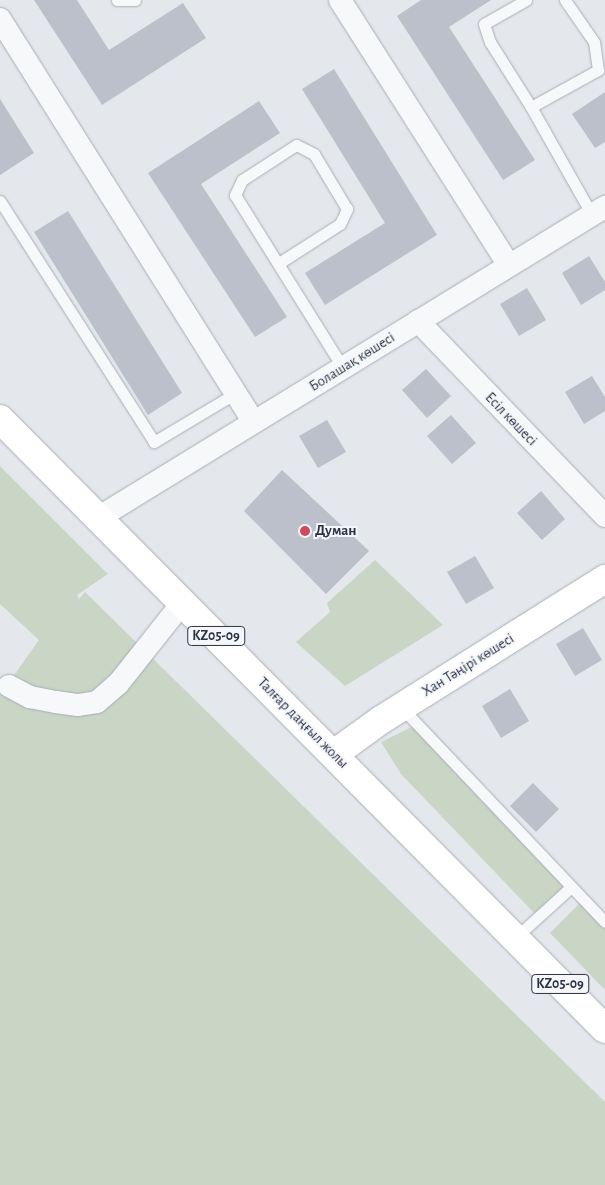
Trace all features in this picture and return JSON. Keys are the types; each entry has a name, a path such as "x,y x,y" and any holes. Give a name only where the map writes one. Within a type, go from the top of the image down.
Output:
{"main road":[{"name":"Талғар даңғыл жолы","path":"0,419 605,1029"},
{"name":"Хан Тәңірі көшесі","path":"334,754 402,707 605,579"}],"street":[{"path":"340,0 508,264"},
{"path":"0,19 254,422"},
{"name":"Болашақ көшесі","path":"98,518 418,322 508,264 598,211"},
{"name":"Есіл көшесі","path":"418,322 605,516"},
{"path":"3,683 30,697 78,706 97,702 118,684 183,602"}],"lane":[{"path":"118,0 136,0"},
{"path":"526,0 484,24 490,42 598,211"},
{"path":"531,107 598,70 594,42 565,0"},
{"path":"279,263 340,224 347,209 314,154 296,146 242,180 235,195 343,368"},
{"path":"0,201 154,442 236,393"},
{"path":"402,707 605,922"},
{"path":"515,938 571,887"}],"green space":[{"path":"0,466 108,574 77,595 79,599 85,592 605,1102 605,1185 0,1185 0,695 39,640 0,604"},
{"path":"375,560 443,625 345,686 296,642 330,612 327,603"},
{"path":"418,724 571,887 538,917 401,774 381,742"},
{"path":"583,900 605,923 605,990 550,933"}],"building":[{"path":"34,0 77,0 109,50 183,3 206,38 102,105"},
{"path":"421,0 491,0 449,27 535,160 503,180 397,16"},
{"path":"334,69 437,235 325,305 305,273 385,223 302,89"},
{"path":"605,92 605,142 595,148 572,114"},
{"path":"0,99 34,153 0,175"},
{"path":"259,101 280,133 201,184 287,317 255,337 148,173"},
{"path":"68,211 182,393 148,415 34,232"},
{"path":"589,256 605,282 605,290 581,305 562,273"},
{"path":"527,288 546,320 519,336 500,304"},
{"path":"426,369 451,396 427,418 402,390"},
{"path":"592,376 605,397 605,411 584,424 565,392"},
{"path":"451,415 476,443 452,464 427,436"},
{"path":"327,420 346,452 318,468 299,436"},
{"name":"Думан","path":"282,470 369,551 326,594 244,511"},
{"path":"541,491 565,519 542,540 517,513"},
{"path":"475,556 494,588 466,604 447,572"},
{"path":"583,628 602,660 575,676 556,644"},
{"path":"510,689 529,721 501,738 482,706"},
{"path":"533,783 559,809 536,832 510,806"}],"place":[{"name":"Думан","path":"305,531"}]}
